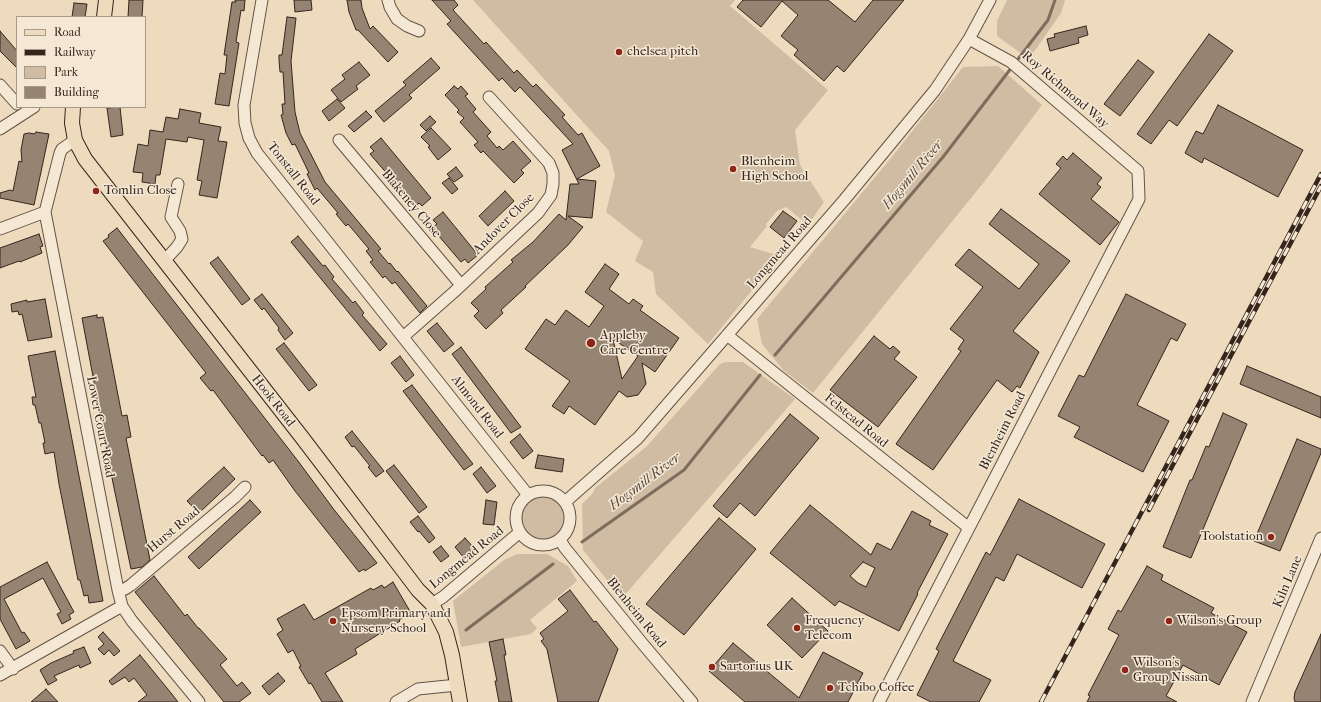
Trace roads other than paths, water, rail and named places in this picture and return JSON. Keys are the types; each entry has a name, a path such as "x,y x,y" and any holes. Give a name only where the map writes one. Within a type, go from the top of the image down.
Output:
{"main road":[{"path":"104,16 106,0"},
{"name":"Hook Road","path":"73,108 72,123 75,140 85,159 418,590 432,604 446,632 452,655 460,702"}],"street":[{"name":"Tonstall Road","path":"262,0 244,105 245,123 249,138 257,152 403,337"},
{"path":"388,0 397,19 407,26 419,31"},
{"name":"Longmead Road","path":"565,502 638,438 845,200 935,90 969,39 990,0"},
{"name":"Roy Richmond Way","path":"969,39 1011,62 1138,171"},
{"path":"0,85 16,100"},
{"name":"Andover Close","path":"403,337 538,213 551,195 553,173 549,163 490,97"},
{"path":"0,128 24,108"},
{"name":"Lower Court Road","path":"75,140 62,149 60,153 45,212 118,590 122,606 132,621 199,702"},
{"name":"Blakeney Close","path":"339,140 461,285"},
{"name":"Blenheim Road","path":"879,702 1139,199 1138,171"},
{"path":"164,260 182,240 180,231 171,218 178,184"},
{"path":"0,229 45,212"},
{"name":"Felstead Road","path":"726,335 969,528"},
{"name":"Almond Road","path":"403,337 528,495"},
{"name":"Hurst Road","path":"118,590 124,589 131,585 245,487"},
{"path":"528,495 537,492 550,492 559,496 565,502 569,511 570,519 568,529 560,540"},
{"name":"Longmead Road","path":"528,495 521,502 516,511 516,524 520,532 527,540 535,545 543,546 560,540"},
{"name":"Longmead Road","path":"432,604 443,597 520,532"},
{"name":"Kiln Lane","path":"1252,702 1321,538"},
{"name":"Blenheim Road","path":"560,540 642,643 692,702"},
{"path":"0,675 122,606"},
{"path":"0,651 13,669"},
{"path":"396,702 418,689 457,685"}],"waterway":[{"name":"Hogsmill River","path":"775,355 943,157 1048,20 1055,0"},
{"name":"Hogsmill River","path":"582,542 684,470 760,375"},
{"name":"Hogsmill River","path":"466,630 553,564"}],"railway":[{"path":"1041,702 1321,174"},
{"path":"1149,510 1321,186"}],"place":[{"name":"chelsea pitch","path":"619,52"},
{"name":"Blenheim High School","path":"733,169"},
{"name":"Tomlin Close","path":"96,191"},
{"name":"Appleby Care Centre","path":"591,343"},
{"name":"Toolstation","path":"1271,537"},
{"name":"Epsom Primary and Nursery School","path":"333,621"},
{"name":"Wilson's Group","path":"1169,621"},
{"name":"Frequency Telecom","path":"797,628"},
{"name":"Sartorius UK","path":"712,667"},
{"name":"Wilson's Group Nissan","path":"1125,670"},
{"name":"Tchibo Coffee","path":"830,688"}]}
